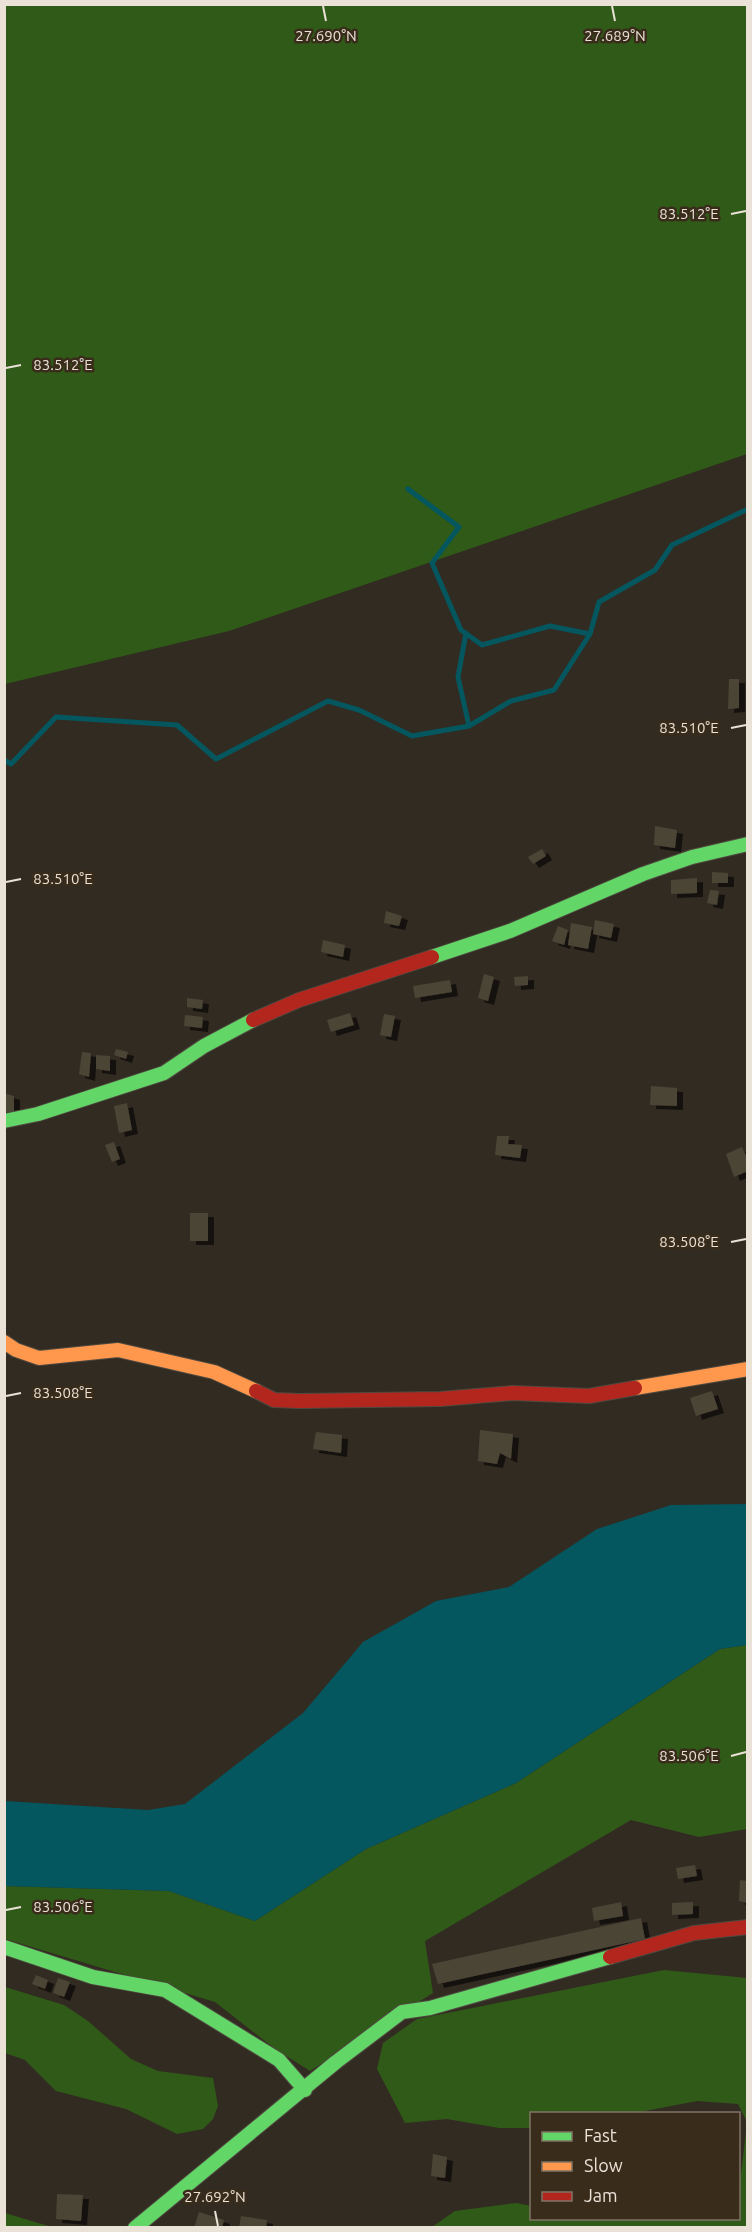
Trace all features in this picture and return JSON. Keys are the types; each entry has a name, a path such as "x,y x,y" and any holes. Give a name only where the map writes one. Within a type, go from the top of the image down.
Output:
{"street":[{"path":"4,1121 38,1114 164,1073 204,1046 253,1020 299,1000 510,931 643,874 692,857 747,844"},
{"path":"4,1342 16,1350 39,1358 98,1350 118,1350 214,1372 274,1400 300,1401 440,1399 512,1393 589,1396 747,1369"},
{"path":"135,2228 305,2090 336,2062 402,2012 430,2008 694,1933 747,1927"},
{"path":"4,1947 93,1977 165,1990 279,2060 305,2090"}],"green space":[{"path":"4,5 747,5 747,454 229,631 5,684"},
{"path":"747,1645 747,1829 699,1837 631,1820 425,1941 433,1993 310,2071 275,2049 215,2002 5,1939 5,1886 169,1891 255,1921 366,1849 516,1783 720,1649"},
{"path":"664,1970 747,1978 747,2122 738,2104 697,2101 640,2112 530,2112 530,2128 499,2128 447,2119 405,2123 377,2069 383,2043 417,2019"},
{"path":"5,1987 64,2005 88,2021 131,2059 158,2071 213,2078 218,2106 213,2119 203,2129 177,2134 126,2109 56,2091 25,2060 5,2053"},
{"path":"747,2123 747,2227 432,2227 455,2211 516,2203 530,2206 530,2220 740,2220 740,2182"},
{"path":"5,2213 52,2227 5,2227"}],"water":[{"path":"747,1504 747,1645 720,1649 516,1783 366,1849 255,1921 169,1891 5,1886 5,1801 148,1810 185,1804 303,1713 363,1642 436,1601 509,1587 597,1529 671,1505"}],"building":[{"path":"729,679 739,679 739,708 728,709"},
{"path":"655,826 677,830 675,848 654,845"},
{"path":"542,849 546,856 533,864 528,857"},
{"path":"712,872 728,873 728,883 712,883"},
{"path":"697,878 697,893 671,894 671,880"},
{"path":"710,890 719,891 717,905 707,903"},
{"path":"386,911 402,916 399,926 384,923"},
{"path":"595,920 614,924 611,938 593,934"},
{"path":"571,923 592,927 588,949 568,945"},
{"path":"558,926 568,930 564,945 552,941"},
{"path":"323,940 345,945 343,957 321,952"},
{"path":"484,974 494,977 488,1001 478,998"},
{"path":"528,976 528,985 515,986 514,977"},
{"path":"450,980 452,992 415,998 413,986"},
{"path":"187,998 203,1000 202,1009 187,1007"},
{"path":"350,1013 354,1025 331,1032 327,1020"},
{"path":"384,1014 395,1016 391,1037 380,1035"},
{"path":"185,1015 203,1017 202,1028 184,1026"},
{"path":"116,1049 128,1052 126,1059 114,1055"},
{"path":"82,1052 91,1053 89,1077 79,1074"},
{"path":"96,1055 110,1056 110,1071 96,1069"},
{"path":"651,1086 677,1088 677,1106 650,1105"},
{"path":"4,1093 14,1096 14,1113 4,1112"},
{"path":"127,1103 132,1130 119,1133 114,1106"},
{"path":"497,1136 509,1136 508,1144 522,1145 520,1158 495,1155"},
{"path":"114,1142 120,1159 112,1162 105,1145"},
{"path":"742,1147 748,1160 748,1171 734,1177 726,1154"},
{"path":"190,1213 208,1213 208,1241 190,1241"},
{"path":"712,1391 718,1409 696,1416 690,1398"},
{"path":"480,1430 513,1434 511,1459 500,1453 497,1464 478,1461"},
{"path":"316,1432 342,1435 341,1453 313,1449"},
{"path":"695,1865 697,1876 678,1879 676,1868"},
{"path":"740,1880 748,1881 748,1903 739,1901"},
{"path":"621,1902 623,1916 594,1921 592,1908"},
{"path":"693,1902 693,1914 672,1915 672,1903"},
{"path":"641,1918 645,1939 438,1984 432,1964"},
{"path":"36,1975 48,1980 45,1989 32,1984"},
{"path":"58,1978 70,1982 64,1997 53,1993"},
{"path":"433,2154 447,2157 445,2178 431,2176"},
{"path":"57,2194 83,2195 81,2221 56,2219"},
{"path":"199,2212 224,2220 222,2228 194,2228"},
{"path":"241,2216 267,2220 266,2228 239,2228"}],"waterway":[{"path":"408,489 459,527 432,563 461,630 482,645 550,626 590,634"},
{"path":"4,760 11,764 56,717 177,725 216,759 328,701 359,710 412,736 469,726 511,701 554,690 590,634 599,602 655,570 672,545 748,509"},
{"path":"466,633 458,677 469,726"}],"traffic: fast":[{"path":"432,957 510,931 643,874 692,857 748,844"},
{"path":"4,1121 38,1114 164,1073 204,1046 253,1020"},
{"path":"4,1947 93,1977 165,1990 279,2060 305,2090"},
{"path":"135,2228 336,2062 402,2012 430,2008 610,1957"}],"traffic: slow":[{"path":"4,1342 16,1350 39,1358 118,1350 214,1372 256,1391"},
{"path":"635,1388 748,1369"}],"traffic: jam":[{"path":"253,1020 299,1000 432,957"},
{"path":"256,1391 274,1400 300,1401 440,1399 512,1393 589,1396 635,1388"},
{"path":"610,1957 694,1933 748,1927"}]}
